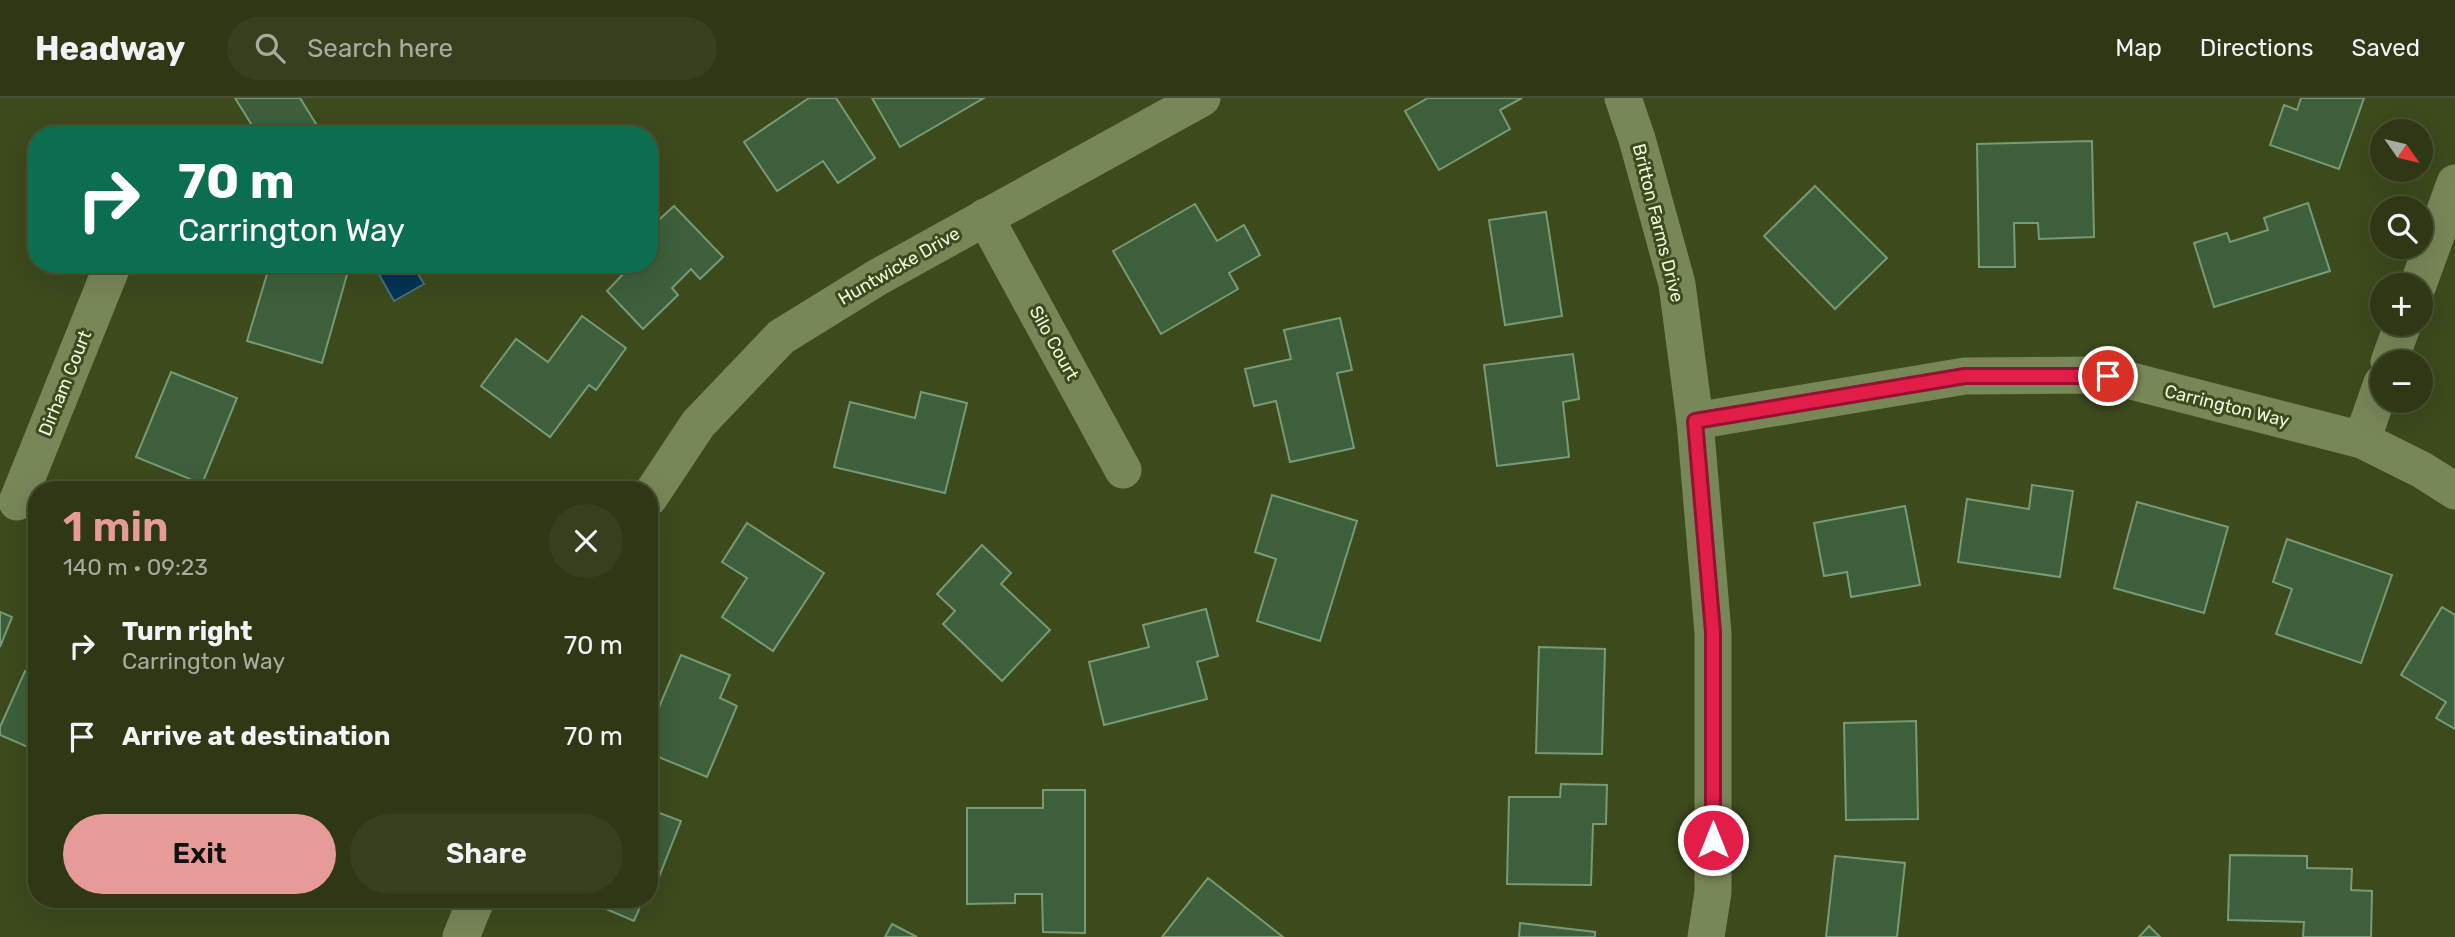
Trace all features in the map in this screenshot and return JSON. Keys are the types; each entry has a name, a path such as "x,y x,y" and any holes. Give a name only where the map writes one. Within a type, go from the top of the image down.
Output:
{"street":[{"name":"Huntwicke Drive","path":"658,484 698,424 780,337 878,277 1202,98"},
{"name":"Britton Farms Drive","path":"1623,98 1677,284 1695,421 1713,632 1713,892 1706,937"},
{"path":"2422,273 2455,183"},
{"name":"Silo Court","path":"985,217 1123,470"},
{"name":"Dirham Court","path":"18,502 109,273"},
{"name":"Carrington Way","path":"1695,421 1965,376 2108,376 2362,440 2423,470 2455,491"},
{"path":"2362,440 2371,413"},
{"path":"461,937 473,908"}],"water":[{"path":"378,273 417,273 424,284 394,301"}],"building":[{"path":"235,98 300,98 317,126 252,126"},
{"path":"809,98 836,98 875,158 838,183 823,161 777,191 744,142"},
{"path":"872,98 984,98 900,147"},
{"path":"1428,98 1522,98 1500,110 1510,129 1439,170 1405,111"},
{"path":"2301,98 2364,98 2339,169 2270,145 2284,105 2297,110"},
{"path":"2092,141 2094,237 2039,239 2038,223 2014,223 2015,267 1979,267 1977,144"},
{"path":"1815,186 1887,258 1835,309 1764,236"},
{"path":"2308,203 2330,271 2214,307 2194,243 2227,233 2230,242 2268,230 2264,218"},
{"path":"1195,204 1217,241 1244,225 1260,255 1229,273 1238,289 1161,334 1113,251"},
{"path":"674,206 723,257 700,279 691,269 672,288 678,295 643,329 607,291 624,273 658,273 658,221"},
{"path":"1546,212 1562,316 1505,325 1489,220"},
{"path":"267,273 347,273 322,363 247,341"},
{"path":"582,316 626,348 596,390 589,385 550,437 481,386 516,339 548,362"},
{"path":"1340,318 1352,370 1337,373 1354,448 1290,462 1276,401 1254,406 1245,369 1291,359 1284,330"},
{"path":"1573,354 1579,399 1563,402 1569,457 1497,466 1484,365"},
{"path":"171,372 237,398 203,481 195,481 136,457"},
{"path":"921,392 967,403 945,493 834,467 850,402 915,418"},
{"path":"2032,485 2073,491 2060,577 1958,562 1967,499 2029,509"},
{"path":"1272,495 1357,521 1320,641 1257,621 1276,559 1255,552"},
{"path":"2137,502 2228,527 2204,613 2114,588"},
{"path":"1905,506 1920,585 1851,597 1847,572 1824,576 1814,523"},
{"path":"747,523 824,573 773,651 722,617 747,578 722,562"},
{"path":"2287,539 2392,575 2361,663 2276,634 2292,589 2273,582"},
{"path":"982,545 1011,573 1001,584 1050,630 1002,681 943,624 955,611 937,594"},
{"path":"2442,607 2455,615 2455,729 2436,718 2446,702 2401,675"},
{"path":"1206,609 1218,656 1197,662 1207,699 1104,725 1089,662 1149,647 1143,625"},
{"path":"0,612 12,617 0,647"},
{"path":"1539,647 1605,649 1602,754 1536,753"},
{"path":"681,655 730,675 720,698 737,706 707,777 658,757 658,710"},
{"path":"25,671 28,672 28,747 0,735 0,727"},
{"path":"1916,721 1918,819 1846,820 1844,723"},
{"path":"1561,784 1607,785 1606,824 1593,824 1591,885 1507,884 1509,797 1560,797"},
{"path":"1043,790 1085,790 1085,933 1043,932 1042,894 1015,894 1015,903 967,904 967,808 1043,808"},
{"path":"658,812 681,821 658,879"},
{"path":"2230,855 2307,856 2307,868 2352,869 2351,890 2372,891 2371,937 2303,937 2304,922 2228,920"},
{"path":"1835,856 1905,863 1897,937 1826,937"},
{"path":"1208,878 1283,937 1162,937"},
{"path":"604,908 640,908 634,921"},
{"path":"1520,923 1595,932 1595,937 1519,937"},
{"path":"892,924 917,937 885,937"},
{"path":"2149,926 2160,937 2139,937"}],"route":[{"path":"1713,840 1713,632 1695,421 1965,376 2108,376"}]}
